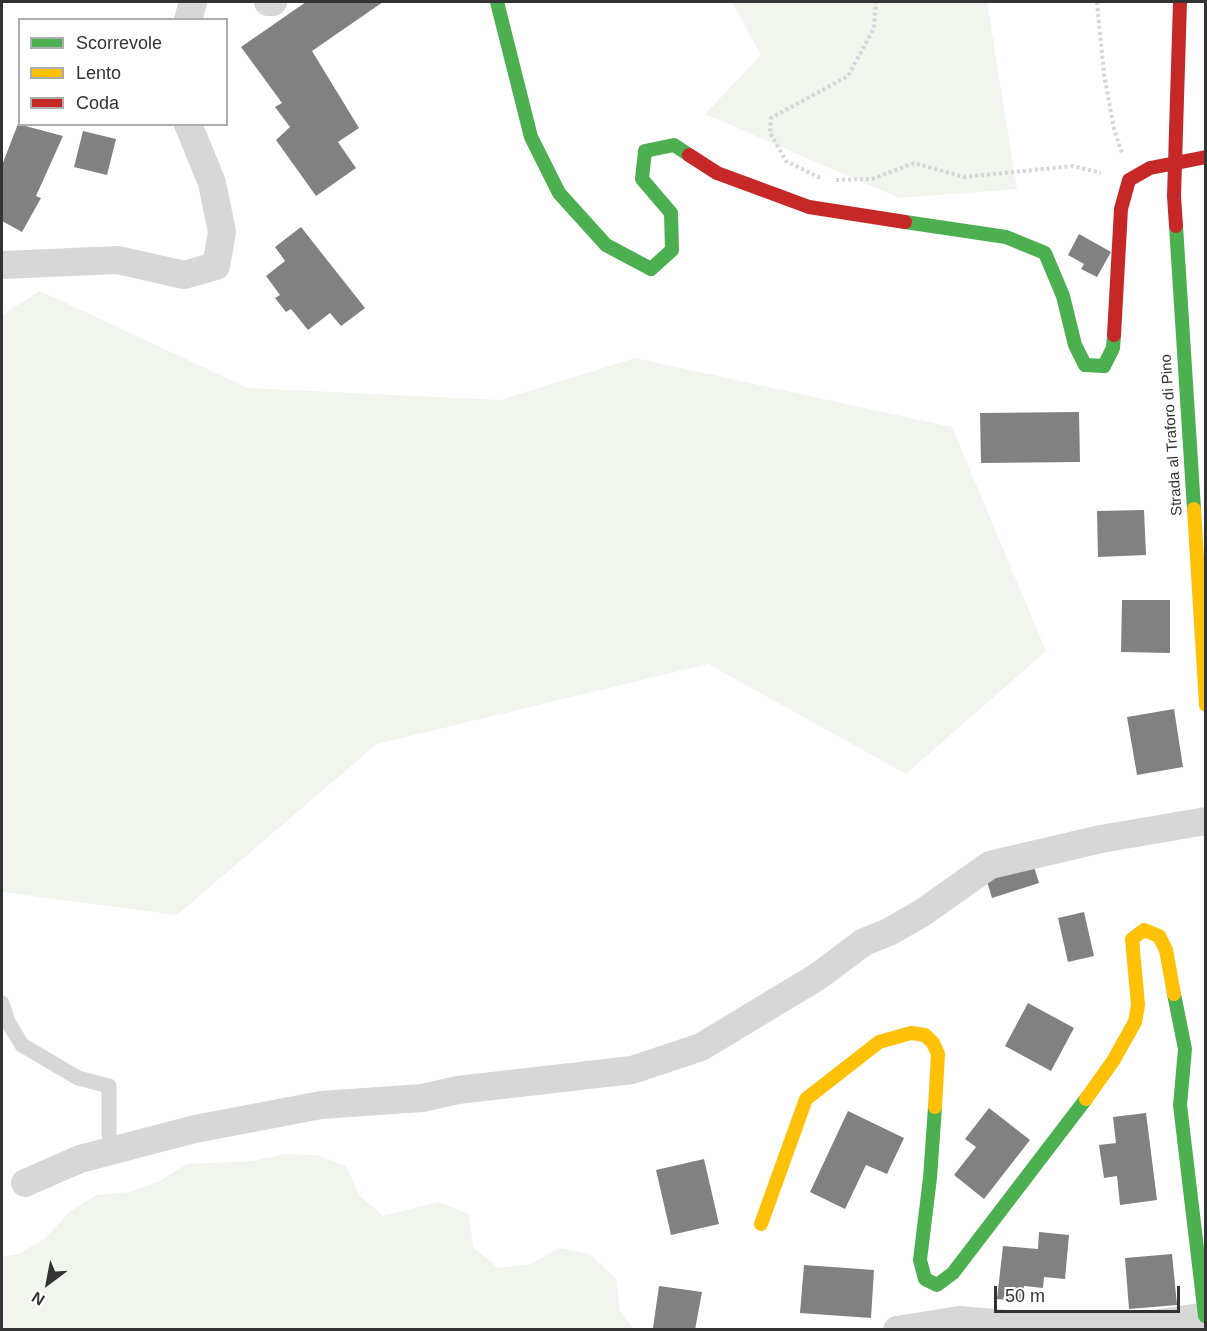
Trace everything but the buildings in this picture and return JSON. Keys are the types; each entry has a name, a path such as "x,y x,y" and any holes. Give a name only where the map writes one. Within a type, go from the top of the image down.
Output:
{"street":[{"path":"189,18 193,2"},
{"path":"268,2 273,2"},
{"path":"497,2 531,137 559,193 606,245 651,269 672,250 671,213 642,179 645,151 674,145 717,172 809,207 1006,237 1045,254 1063,296 1075,345 1085,364 1104,366 1113,348 1121,209 1129,180 1140,172 1173,162 1206,157"},
{"name":"Strada al Traforo di Pino","path":"1180,2 1173,162 1206,705"},
{"path":"2,265 118,260 184,276 216,266 222,232 213,183 189,126"},
{"path":"26,1182 80,1159 195,1129 321,1105 422,1098 458,1090 632,1070 701,1047 817,977 864,942 889,932 931,907 990,865 1101,839 1206,821"},
{"path":"761,1224 806,1099 879,1042 911,1033 925,1035 933,1043 938,1054 930,1178 920,1260 925,1279 937,1285 953,1273 1113,1061 1136,1022 1138,1005 1132,939 1144,930 1159,936 1166,950 1185,1049 1180,1105 1205,1316 1126,1325 984,1326 959,1320 897,1329"}],"lane":[{"path":"2,1003 8,1022 22,1045 78,1078 109,1086 109,1134 112,1151"}],"path":[{"path":"824,180 786,161 770,133 771,118 849,76 874,28 876,2"},
{"path":"1097,2 1104,74 1114,129 1129,180"},
{"path":"834,180 872,179 914,163 964,177 1073,166 1129,180"}],"shaded area":[{"path":"732,2 987,2 1017,189 899,198 705,114 761,55"},
{"path":"40,291 248,388 500,400 635,358 952,427 1046,651 906,774 708,664 377,744 177,915 2,892 2,315"},
{"path":"284,1154 317,1155 346,1166 360,1196 383,1216 439,1202 469,1214 473,1247 498,1268 531,1264 559,1248 590,1254 616,1279 620,1311 634,1329 2,1329 2,1257 18,1254 46,1238 68,1213 96,1195 130,1192 160,1181 187,1164 253,1161"}],"traffic: fast":[{"path":"497,2 531,137 559,193 606,245 651,269 672,250 671,213 642,179 645,151 674,145 689,155"},
{"path":"905,222 1006,237 1045,253 1063,296 1075,345 1085,365 1104,366 1113,348 1114,335"},
{"path":"1176,226 1194,509"},
{"path":"1174,994 1185,1049 1180,1105 1205,1316"},
{"path":"935,1107 930,1178 920,1260 925,1279 937,1285 953,1273 1086,1099"}],"traffic: slow":[{"path":"1194,509 1206,705"},
{"path":"1086,1099 1113,1061 1135,1022 1138,1005 1132,939 1144,930 1159,936 1166,950 1174,994"},
{"path":"761,1224 806,1099 879,1042 911,1033 925,1035 933,1043 938,1054 935,1107"}],"traffic: jam":[{"path":"1176,226 1174,196 1180,2"},
{"path":"689,155 717,173 809,207 905,222"},
{"path":"1114,335 1121,209 1129,180 1150,168 1206,157"}]}
